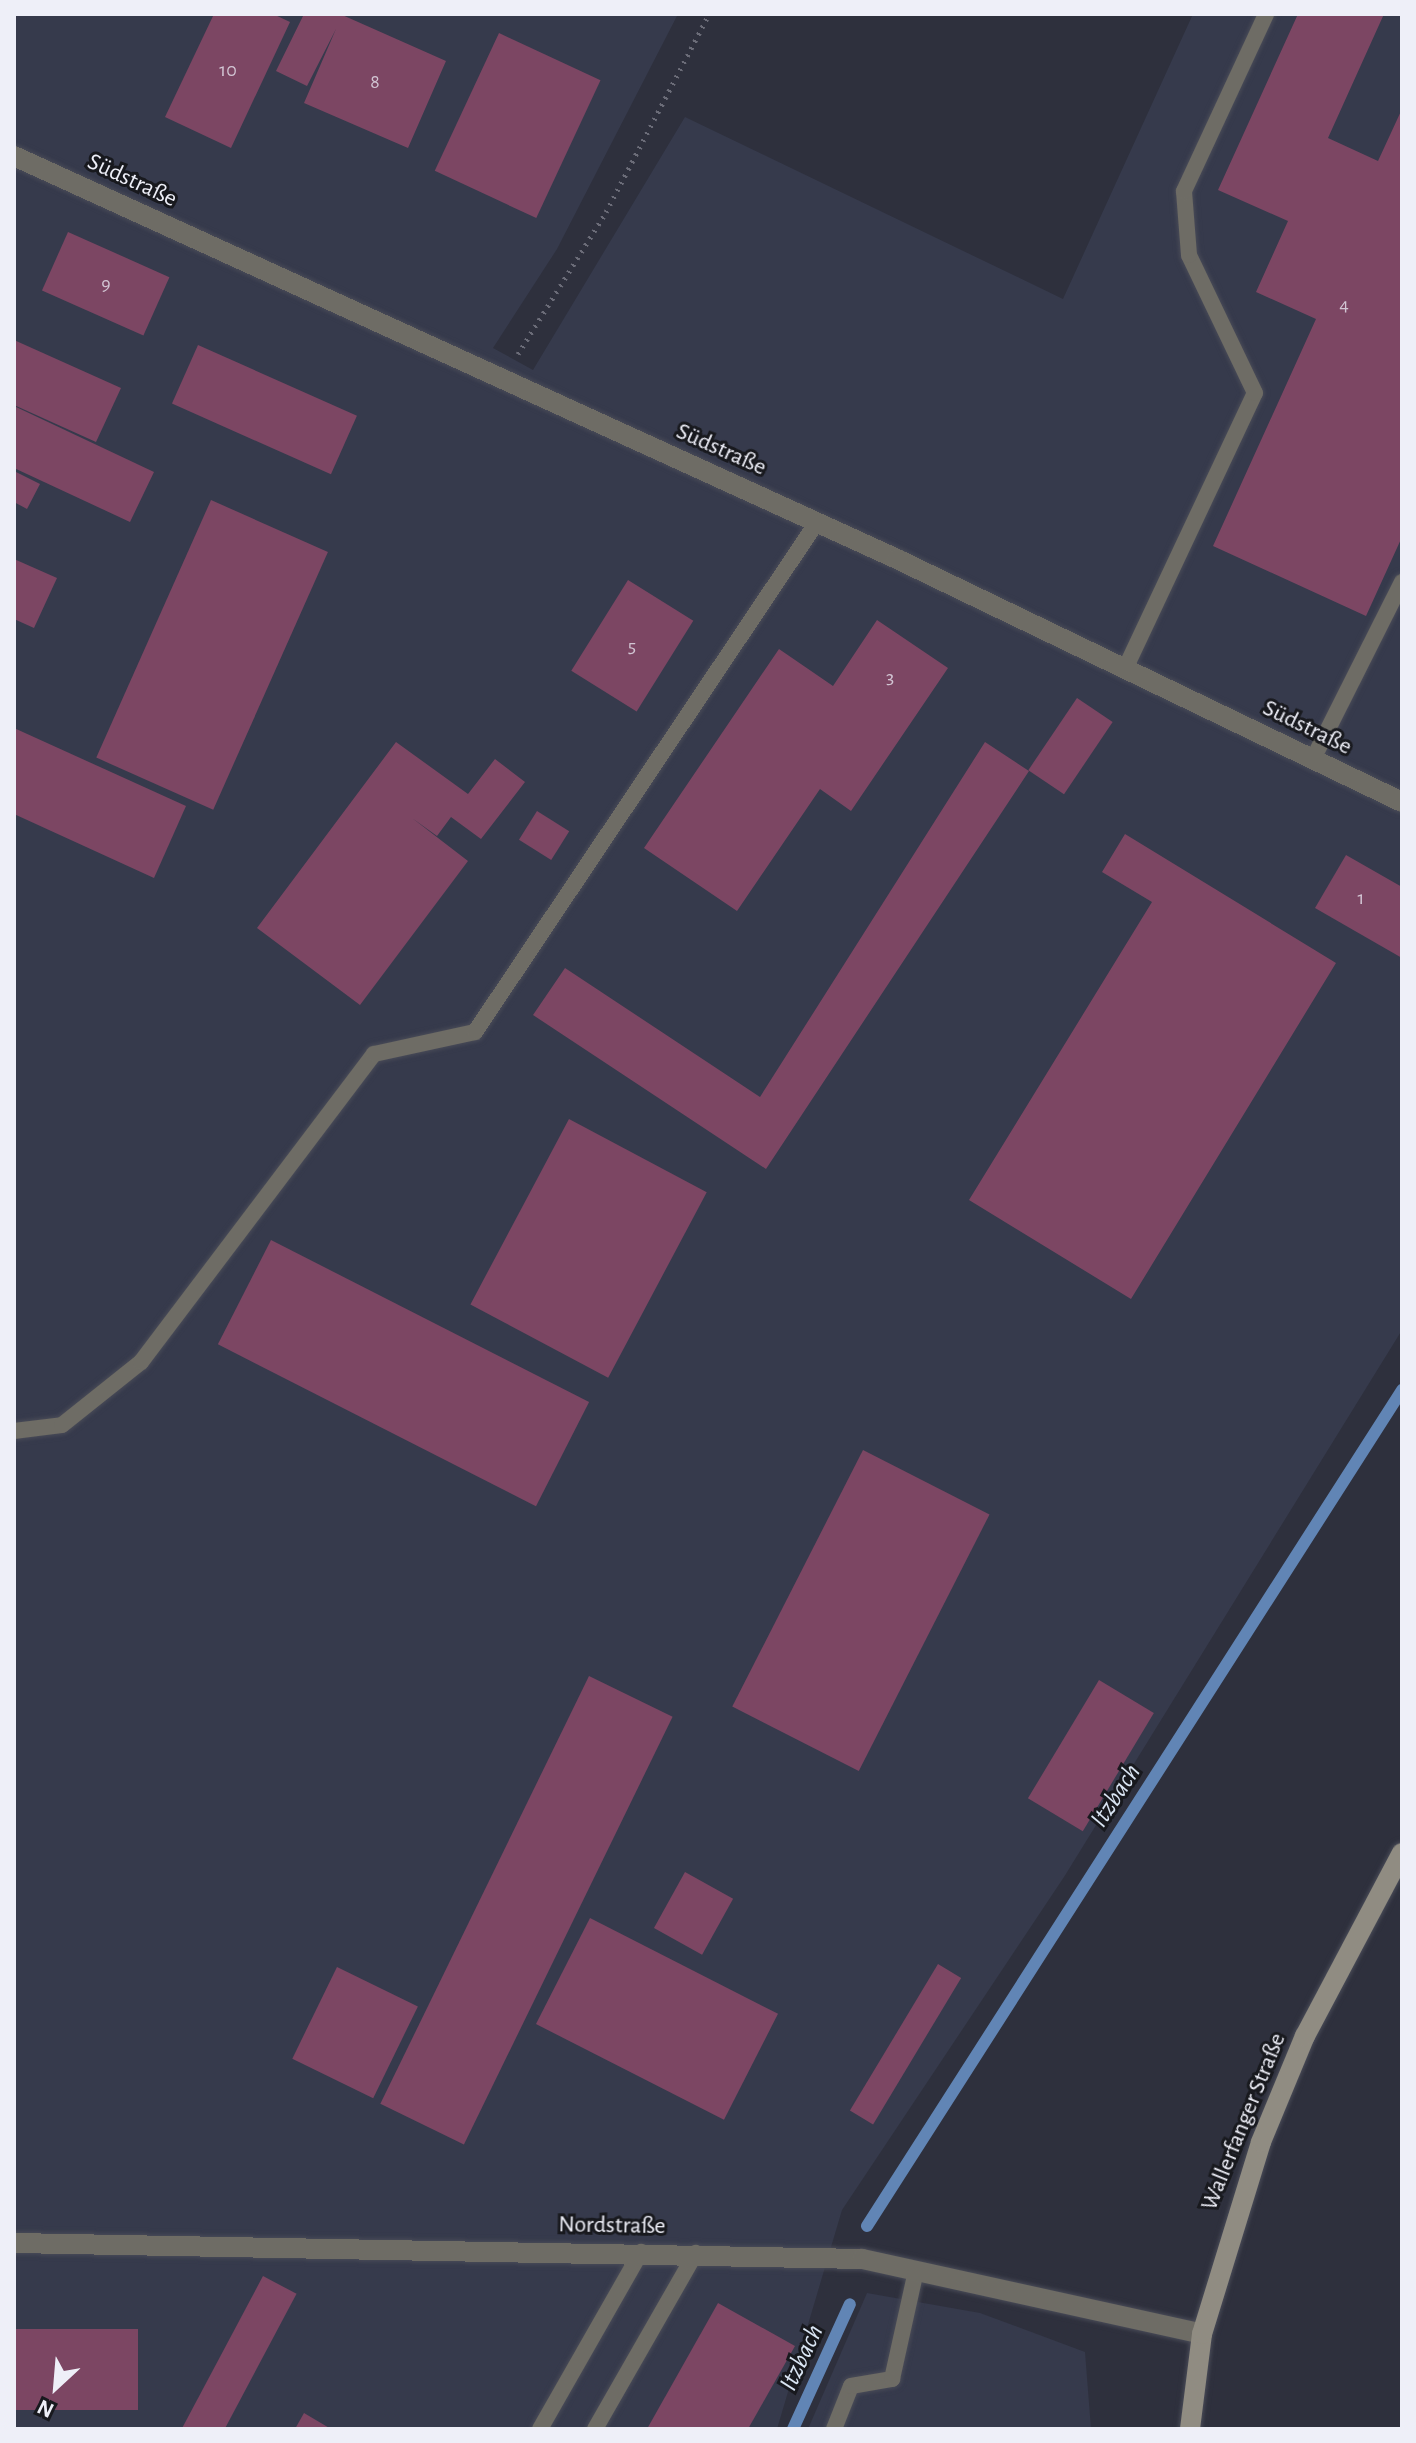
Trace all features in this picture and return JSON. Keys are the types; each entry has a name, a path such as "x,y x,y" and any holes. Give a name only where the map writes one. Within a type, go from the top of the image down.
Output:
{"main road":[{"name":"Wallerfanger Straße","path":"1190,2429 1202,2334 1261,2142 1305,2036 1402,1853"}],"street":[{"name":"Südstraße","path":"14,156 817,522 1402,802"},
{"name":"Nordstraße","path":"14,2243 696,2253 862,2259 1202,2334"}],"lane":[{"path":"1125,669 1255,393 1189,255 1184,191 1266,14"},
{"path":"14,1431 62,1425 141,1362 374,1054 475,1032 817,522"},
{"path":"1313,759 1402,582"},
{"path":"540,2429 641,2252"},
{"path":"595,2429 696,2253"},
{"path":"834,2429 851,2386 892,2379 916,2271"}],"path":[{"path":"504,379 606,212 709,14"}],"shaded area":[{"path":"14,14 678,14 557,249 493,348 533,370 685,117 1063,299 1193,14 1402,14 1402,1330 1064,1877 842,2210 777,2429 14,2429"},
{"path":"867,2293 980,2313 1085,2352 1091,2429 808,2429"}],"building":[{"path":"214,14 273,14 290,22 231,148 165,117"},
{"path":"304,14 340,14 446,61 408,148 304,103 336,29 307,86 276,71"},
{"path":"1298,14 1384,14 1328,138 1378,161 1402,109 1402,537 1366,616 1213,546 1316,319 1256,292 1288,221 1218,190"},
{"path":"499,33 601,80 536,218 435,171"},
{"path":"68,232 169,277 143,336 42,290"},
{"path":"14,340 121,388 96,442 14,405"},
{"path":"198,345 357,416 331,474 172,403"},
{"path":"14,406 154,472 130,522 14,468"},
{"path":"14,471 40,484 27,509 14,502"},
{"path":"211,500 328,552 213,810 96,758"},
{"path":"14,559 57,578 34,628 14,619"},
{"path":"628,580 693,621 637,712 571,671"},
{"path":"877,620 948,668 851,811 820,789 737,911 644,848 779,649 833,686"},
{"path":"1077,698 1113,722 1064,794 1028,770"},
{"path":"14,728 186,806 154,878 14,814"},
{"path":"396,742 468,794 495,759 525,782 481,839 451,817 437,836 412,818 468,861 360,1005 257,928"},
{"path":"985,742 1029,771 766,1169 533,1015 565,968 760,1097"},
{"path":"537,811 569,831 551,860 519,840"},
{"path":"1125,834 1336,963 1131,1299 969,1200 1152,902 1102,872"},
{"path":"1346,855 1402,887 1402,958 1315,908"},
{"path":"569,1119 707,1192 608,1378 470,1304"},
{"path":"271,1240 589,1402 536,1506 218,1344"},
{"path":"863,1450 990,1514 859,1771 732,1707"},
{"path":"589,1676 673,1717 464,2145 380,2104"},
{"path":"1099,1680 1154,1713 1083,1831 1028,1798"},
{"path":"685,1872 733,1899 702,1955 654,1928"},
{"path":"590,1918 778,2014 724,2120 536,2024"},
{"path":"938,1964 961,1978 873,2124 850,2111"},
{"path":"337,1967 418,2006 373,2098 292,2059"},
{"path":"263,2276 297,2294 225,2429 182,2429"},
{"path":"718,2303 795,2346 748,2429 647,2429"},
{"path":"14,2329 138,2329 138,2410 14,2410"},
{"path":"304,2413 331,2429 295,2429"}],"waterway":[{"name":"Itzbach","path":"867,2226 1402,1390"},
{"name":"Itzbach","path":"793,2429 850,2304"}]}
